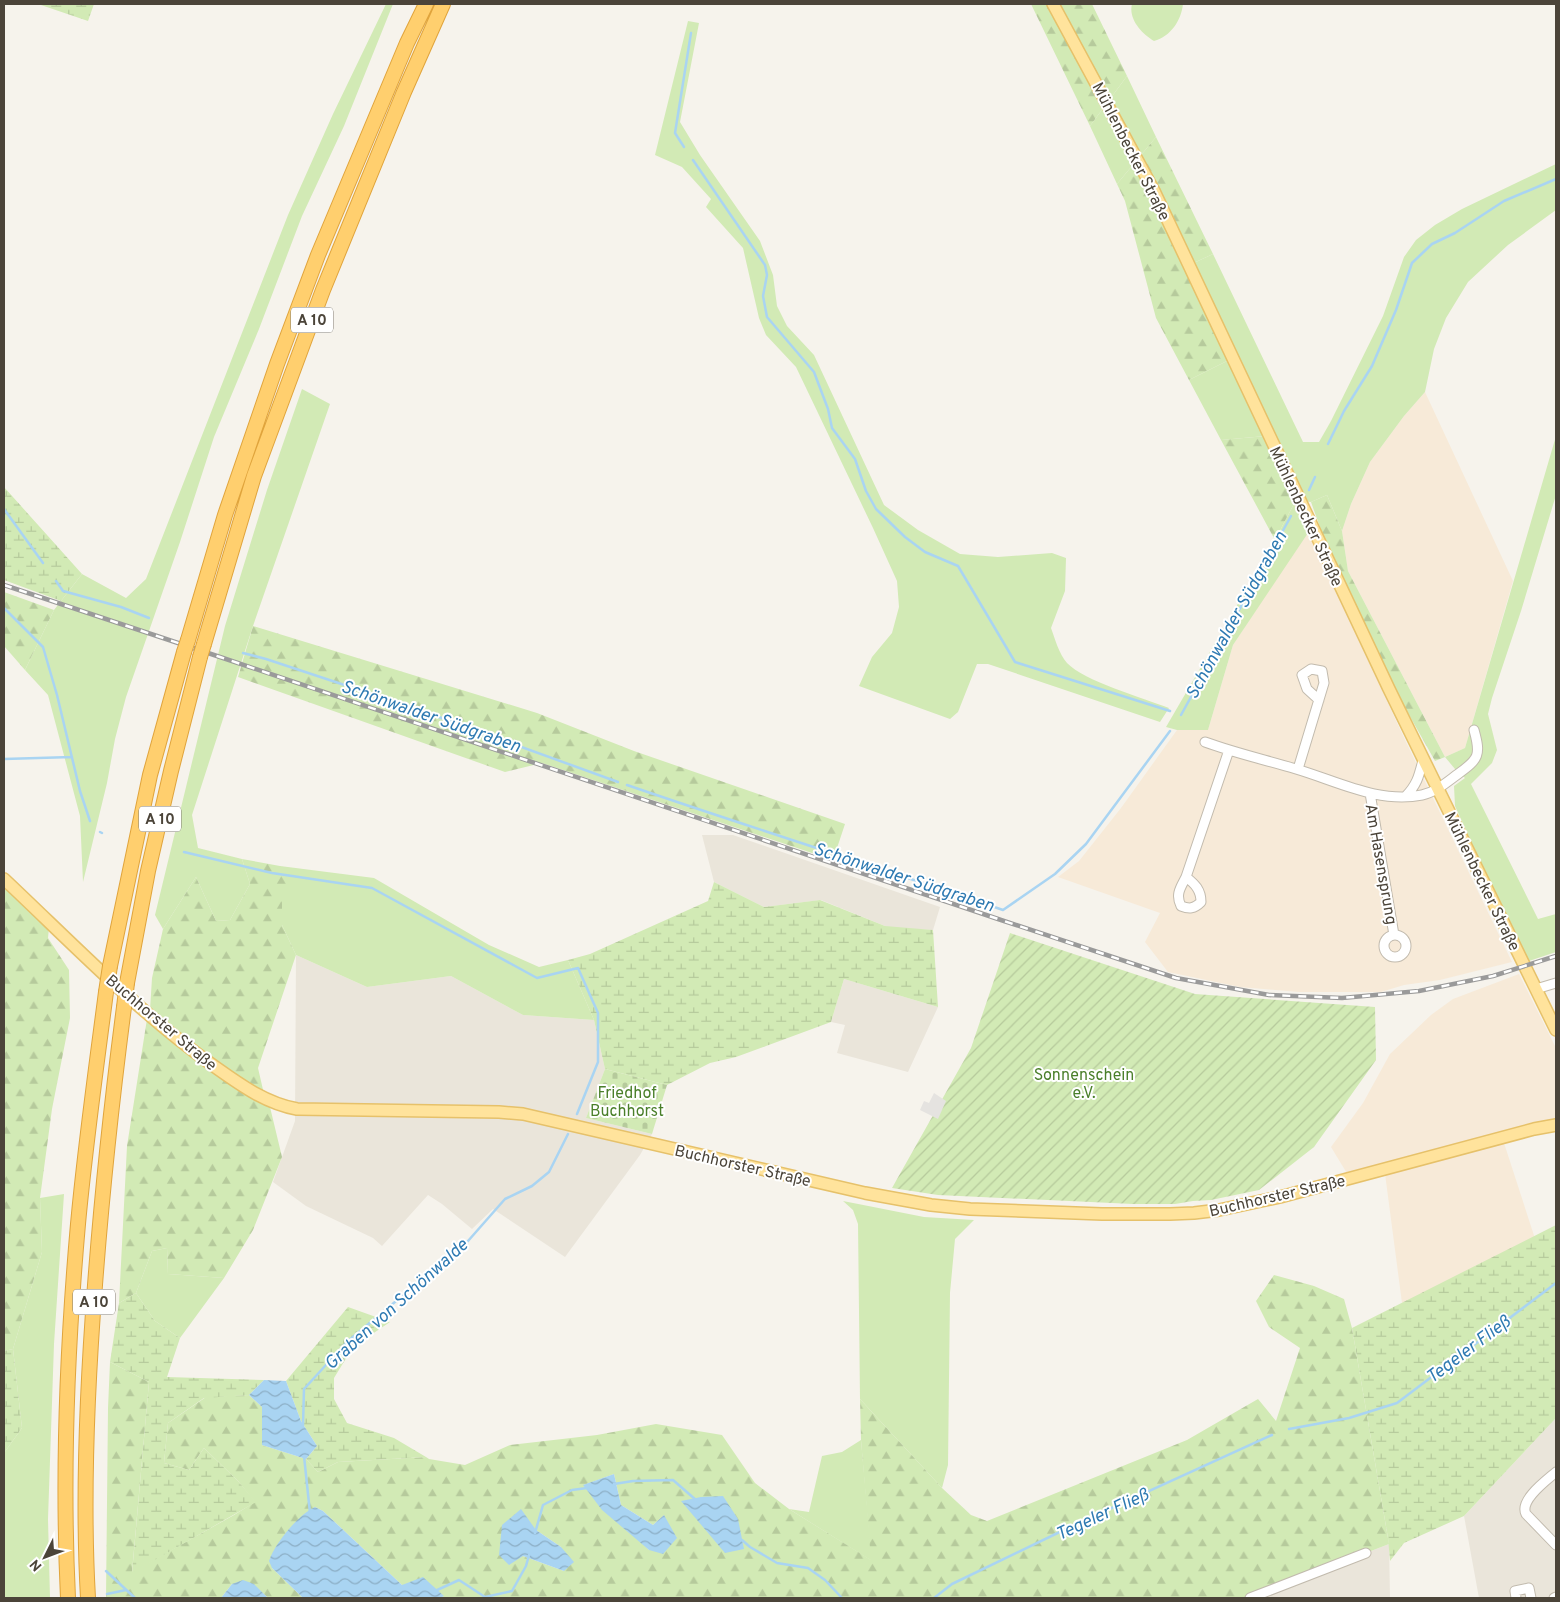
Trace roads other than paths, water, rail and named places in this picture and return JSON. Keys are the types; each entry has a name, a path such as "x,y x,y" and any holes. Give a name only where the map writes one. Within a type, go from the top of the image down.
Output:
{"highway":[{"name":"A 10","path":"67,1597 67,1443 73,1303 81,1197 110,966 150,775 225,515 281,355 322,245 407,43 426,4"},
{"name":"A 10","path":"88,1598 85,1550 87,1420 91,1334 100,1222 113,1089 127,983 148,871 202,650 254,476 323,290 404,92 443,4"}],"main road":[{"name":"Mühlenbecker Straße","path":"1054,4 1154,191 1423,760 1556,1030"},
{"name":"Buchhorster Straße","path":"4,879 146,1013 181,1041 250,1090 269,1101 297,1109 523,1114 865,1193 918,1203 977,1210 1102,1214 1194,1213 1237,1206 1280,1197 1556,1125"}],"street":[{"path":"1298,769 1319,700"},
{"path":"1438,789 1469,766 1478,756 1478,744 1474,730"},
{"name":"Am Hasensprung","path":"1205,742 1298,769 1370,793 1404,797 1425,794 1438,789"},
{"path":"1186,877 1229,750"},
{"name":"Am Hasensprung","path":"1404,797 1413,789 1417,782 1423,760"},
{"name":"Am Hasensprung","path":"1370,793 1394,934"},
{"path":"1536,989 1556,983"},
{"path":"1556,1472 1534,1492 1525,1505 1524,1510 1556,1545"},
{"path":"1250,1598 1366,1552"},
{"path":"1516,1598 1515,1591 1529,1588 1531,1598"}],"water":[{"path":"264,1380 286,1381 301,1421 317,1446 306,1459 262,1445 262,1407 249,1395"},
{"path":"614,1474 621,1505 653,1525 664,1515 677,1538 663,1554 649,1550 602,1510 583,1485"},
{"path":"723,1496 738,1519 744,1549 725,1553 681,1501 701,1497"},
{"path":"315,1507 323,1511 402,1585 423,1577 444,1596 440,1598 303,1598 272,1568 269,1561 276,1546 288,1530 301,1516"},
{"path":"521,1509 536,1530 561,1547 574,1562 564,1571 523,1556 509,1565 499,1555 502,1525"},
{"path":"243,1580 254,1584 268,1598 221,1598 232,1584"}],"waterway":[{"path":"684,147 675,133 691,33"},
{"path":"693,160 765,265 767,275 763,296 767,317 814,372 828,409 832,428 855,459 866,491 876,509 905,537 925,552 958,566 1015,662 1170,711"},
{"name":"Schönwalder Südgraben","path":"1328,444 1344,411 1372,366 1396,310 1412,263 1432,244 1455,233 1504,201 1556,179"},
{"name":"Schönwalder Südgraben","path":"1309,490 1315,477"},
{"name":"Schönwalder Südgraben","path":"4,509 43,563"},
{"name":"Schönwalder Südgraben","path":"1181,715 1291,516"},
{"name":"Schönwalder Südgraben","path":"56,581 63,591 121,607 149,618"},
{"name":"Graben von Schönwalde","path":"4,608 43,647 57,695 80,791 90,821"},
{"name":"Schönwalder Südgraben","path":"243,653 414,708 618,782"},
{"name":"Schönwalder Südgraben","path":"627,785 1003,910 1055,874 1086,844 1170,731"},
{"path":"4,759 72,757"},
{"name":"Graben von Schönwalde","path":"184,852 272,873 372,888 537,978 578,968 598,1013 598,1062 577,1114"},
{"name":"Graben von Schönwalde","path":"303,1425 304,1389 347,1342 468,1241 505,1199 532,1186 549,1172 568,1134"},
{"name":"Tegeler Fließ","path":"1289,1429 1349,1418 1397,1403 1556,1283"},
{"name":"Tegeler Fließ","path":"934,1598 952,1584 1068,1528 1272,1435"},
{"name":"Graben von Schönwalde","path":"304,1456 310,1513"},
{"name":"Graben von Schönwalde","path":"614,1484 633,1481 673,1480 696,1500"},
{"name":"Graben von Schönwalde","path":"535,1533 543,1505 572,1490 587,1488"},
{"name":"Graben von Schönwalde","path":"742,1540 777,1563 808,1568 825,1580 842,1598"},
{"name":"Graben von Schönwalde","path":"435,1591 459,1580 485,1597 512,1591 526,1566 529,1555"},
{"path":"106,1571 135,1598"},
{"path":"107,1594 126,1590"}],"railway":[{"path":"4,585 1176,978 1269,995 1342,998 1419,991 1493,976 1556,956"}],"park label":[{"name":"Sonnenschein e.V.","path":"1084,1083"},
{"name":"Friedhof Buchhorst","path":"627,1101"}]}
